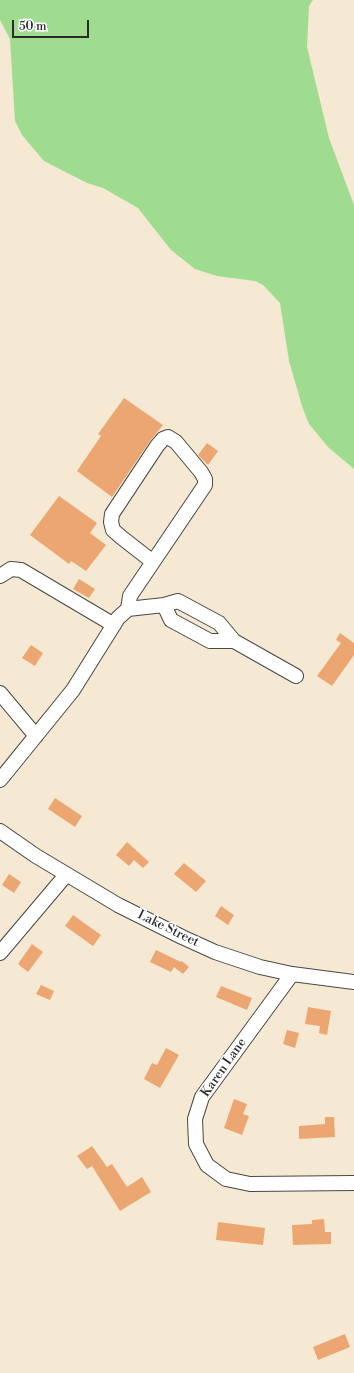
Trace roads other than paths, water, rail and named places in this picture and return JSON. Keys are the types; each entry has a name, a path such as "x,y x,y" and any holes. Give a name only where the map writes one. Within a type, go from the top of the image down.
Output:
{"street":[{"path":"128,609 130,596 153,562 205,485 205,479 201,472 176,442 168,438 163,439 157,446 112,514 111,522 113,530 153,562"},
{"path":"0,576 11,569 21,570 114,625"},
{"path":"0,780 73,690 118,618 128,609 178,602 219,623 234,641 296,676"},
{"path":"164,605 171,620 210,641 234,641"},
{"path":"0,693 36,736"},
{"name":"Lake Street","path":"0,832 66,875 118,905 215,952 260,967 292,974 354,982"},
{"path":"0,953 66,875"},
{"name":"Karen Lane","path":"292,974 202,1097 194,1119 196,1144 206,1164 226,1179 250,1184 354,1183"}]}
